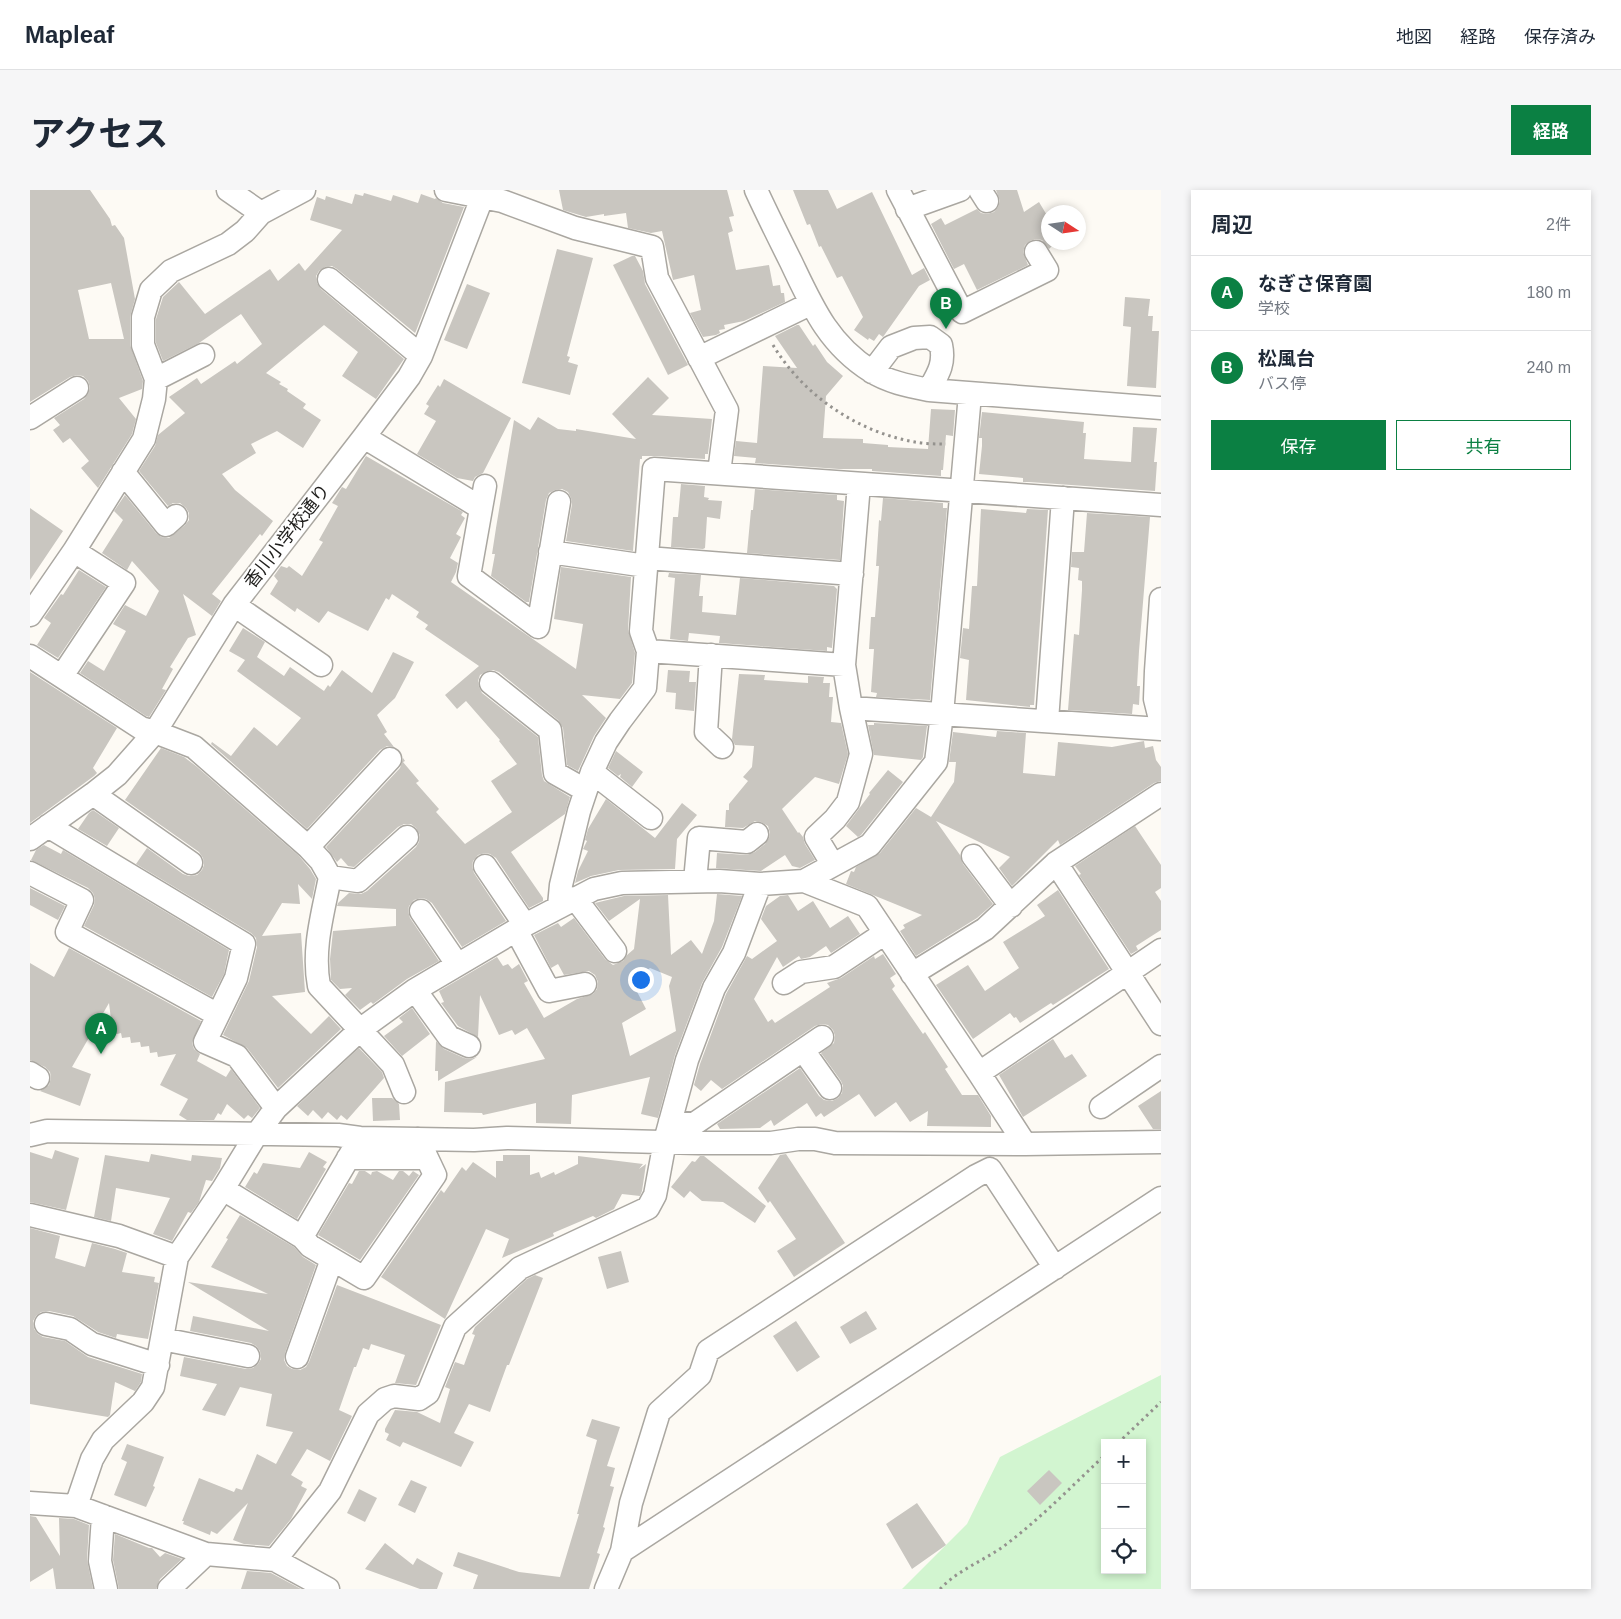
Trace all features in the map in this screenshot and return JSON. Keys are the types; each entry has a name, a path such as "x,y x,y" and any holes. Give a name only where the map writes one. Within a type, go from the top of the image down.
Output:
{"street":[{"path":"228,190 261,213"},
{"path":"30,615 74,551 144,439 154,399 156,378 143,345 143,317 151,290 171,271 228,244 246,231 261,213 304,190"},
{"path":"446,190 484,193 575,228 652,247 657,278 727,410 719,473"},
{"path":"756,190 810,304 824,328 846,352 872,372 898,383 929,390 1161,408"},
{"path":"960,190 902,200 962,312 1047,270 1036,252"},
{"name":"香川小学校通り","path":"30,839 93,794 116,775 154,732 234,605 409,377 421,356 484,193"},
{"path":"328,279 421,356"},
{"path":"699,358 810,304"},
{"path":"872,372 891,347 914,338 930,338 941,345 944,357 940,370 929,390"},
{"path":"156,378 203,355"},
{"path":"30,418 77,388"},
{"path":"76,1506 92,1459 103,1440 143,1402 153,1387 177,1257 256,1134 276,1108 361,1029 415,990 520,927 594,888 622,883 719,881 760,884 804,881 870,845 936,762 942,714 970,394"},
{"path":"364,437 481,508"},
{"path":"615,951 567,902 561,885 589,781 611,735 645,688 648,651 641,631 654,469 1161,505"},
{"path":"123,472 166,525 176,516"},
{"path":"833,865 816,837 835,819 848,802 861,754 844,665 859,484"},
{"path":"485,486 469,576 538,627 558,502"},
{"path":"1047,721 1063,498"},
{"path":"62,676 124,583 74,551"},
{"path":"550,552 646,562 852,574"},
{"path":"1161,598 1156,671 1156,699 1161,723"},
{"path":"234,605 321,665"},
{"path":"648,651 844,665"},
{"path":"30,656 141,728 194,748 308,847 321,861 330,877 316,950 315,968 319,986 393,1065 404,1092"},
{"path":"711,656 706,732 722,747"},
{"path":"491,683 550,730 555,773 589,781 651,818"},
{"path":"851,708 1161,729"},
{"path":"308,847 390,759"},
{"path":"93,794 191,863"},
{"path":"912,974 985,929 1056,863 1161,794"},
{"path":"48,826 244,944 236,978 205,1042 237,1056 276,1108"},
{"path":"695,881 699,838 746,842 757,834"},
{"path":"330,877 358,881 407,838"},
{"path":"973,856 1011,906"},
{"path":"1056,863 1161,1024"},
{"path":"485,866 520,927 549,991 585,984"},
{"path":"30,873 82,900 67,932 218,1015"},
{"path":"804,881 867,906 979,1072 1024,1144"},
{"path":"275,1560 330,1491 368,1414 385,1399 394,1396 419,1398 428,1393 455,1327 520,1268 648,1208 655,1195 667,1131 687,1060 714,988 734,953 760,884"},
{"path":"422,911 458,964"},
{"path":"784,982 801,972 834,968 885,933"},
{"path":"979,1072 1161,950"},
{"path":"415,990 449,1037 469,1046"},
{"path":"667,1131 694,1124 822,1037"},
{"path":"804,1050 830,1088"},
{"path":"1101,1107 1161,1066"},
{"path":"30,1135 47,1131 338,1134 422,1149"},
{"path":"348,1158 422,1149 474,1140 667,1131 771,1143 798,1139 815,1139 835,1143 1024,1144 1161,1142"},
{"path":"302,1237 360,1138"},
{"path":"992,1144 990,1169 1055,1268"},
{"path":"222,1189 302,1237 310,1246 364,1278 435,1175 422,1149"},
{"path":"606,1589 622,1551 631,1503 659,1412 700,1375 708,1351 976,1176 990,1169"},
{"path":"622,1551 1161,1198"},
{"path":"30,1215 119,1236 177,1257"},
{"path":"297,1357 332,1259"},
{"path":"38,1319 70,1329 92,1344 158,1365"},
{"path":"162,1339 248,1356"},
{"path":"30,1503 76,1506 206,1554 275,1560 328,1589"},
{"path":"103,1516 100,1561 106,1589"},
{"path":"169,1589 206,1554"}],"path":[{"path":"762,327 780,357 807,388 844,416 881,434 915,442 966,446"},
{"path":"1122,1439 1161,1402"},
{"path":"940,1589 948,1581 1004,1546 1043,1513 1101,1459"}],"green space":[{"path":"1161,1375 1161,1589 902,1589 967,1524 1000,1457"}],"building":[{"path":"30,190 90,190 110,219 112,226 115,225 124,238 135,299 130,317 130,345 143,381 142,389 119,398 136,419 132,434 98,488 81,468 89,461 70,438 63,443 53,430 60,425 54,418 84,399 88,394 90,388 88,381 83,376 70,377 30,402","holes":["111,283 124,339 89,339 78,290"]},
{"path":"559,190 727,190 734,216 729,217 733,231 728,233 736,270 769,265 773,286 780,285 781,293 784,293 785,302 744,321 724,325 725,329 719,330 720,333 716,335 703,337 690,313 701,310 694,275 673,280 662,231 651,233 628,228 626,213 586,217 563,210"},
{"path":"793,190 828,190 837,209 872,192 912,275 924,268 930,280 919,286 883,337 879,334 874,341 869,338 868,340 854,330 863,317 842,276 837,278 821,246 819,247 810,224 807,225"},
{"path":"996,190 1017,190 1024,212 1039,202 1041,205 1041,240 1036,239 1025,245 1023,252 1028,265 977,290 964,264 954,269 931,224 941,218 945,225 977,209 981,213 994,212 1000,201"},
{"path":"364,193 391,201 393,195 418,203 421,194 436,198 443,203 464,207 416,331 415,333 337,269 332,266 325,267 319,271 316,276 317,283 321,289 404,359 376,399 342,376 358,352 324,325 266,373 281,382 279,384 306,404 303,408 321,420 303,448 277,431 251,444 256,453 222,474 235,490 273,521 262,536 260,534 212,594 221,601 212,616 183,594 196,635 188,638 170,667 173,669 162,689 166,690 149,717 146,716 80,673 88,661 104,671 126,631 113,624 125,605 146,616 159,591 132,561 127,570 102,553 123,520 114,511 125,495 161,537 169,538 185,525 189,520 189,513 186,508 180,503 173,503 168,506 139,471 155,446 158,435 185,413 169,397 197,378 201,384 235,361 237,364 262,344 241,314 199,343 163,361 156,343 156,319 163,297 179,282 205,314 270,269 278,281 299,263 305,271 342,230 310,220 317,197 325,200 326,196 352,204 355,194 363,196"},
{"path":"557,249 593,258 567,356 570,357 568,362 578,365 570,395 522,383"},
{"path":"635,256 643,271 645,284 688,365 668,375 613,265"},
{"path":"467,284 490,293 467,349 444,340"},
{"path":"1125,297 1150,299 1148,316 1153,316 1152,331 1159,331 1156,388 1127,386 1131,327 1123,326"},
{"path":"799,325 813,346 815,344 827,362 843,376 826,396 823,438 863,439 863,443 888,445 888,447 928,449 931,409 955,410 953,436 946,435 941,476 872,471 872,469 839,469 755,463 756,458 734,456 736,441 757,443 763,366 797,368 775,336"},
{"path":"648,377 669,398 652,415 712,419 708,454 705,454 705,459 642,456 642,459 640,459 633,551 566,541 572,504 571,498 568,492 562,489 549,493 546,500 529,602 526,602 491,576 495,554 492,554 514,420 530,430 538,417 558,429 576,431 576,429 636,439 612,414"},
{"path":"444,379 511,418 483,473 475,477 473,481 457,478 417,454 436,421 424,414 429,406 426,404"},
{"path":"982,412 1084,422 1083,433 1086,433 1084,459 1131,462 1133,427 1157,428 1154,462 1157,462 1155,491 1023,482 1023,478 979,474 982,438 979,438"},
{"path":"366,456 463,512 461,515 465,518 456,534 461,537 450,558 458,563 451,582 576,669 583,624 554,619 561,567 631,577 628,630 635,653 632,683 620,699 582,695 606,718 594,736 578,771 567,765 563,728 558,720 499,672 493,670 480,675 478,681 482,693 538,737 544,781 570,797 565,814 511,852 543,898 543,901 529,908 496,858 485,853 478,855 473,861 474,873 506,921 462,947 432,903 421,898 414,900 409,906 410,918 439,961 407,979 373,1004 371,1002 360,1010 345,995 352,988 340,989 331,980 330,959 333,931 396,926 396,909 337,906 338,903 349,893 361,894 367,891 416,847 420,835 411,824 404,824 398,827 354,867 348,866 341,858 337,862 326,847 400,768 403,758 405,761 403,762 419,781 416,783 439,809 436,812 465,844 512,812 491,781 517,764 500,740 466,701 457,709 445,695 479,666 425,629 428,625 416,617 419,612 392,594 389,600 386,598 368,631 328,611 319,623 297,608 295,612 270,594 278,581 274,576 281,566 287,568 289,566 302,576 323,542 319,540 338,506 332,503 342,487 346,489"},
{"path":"681,484 705,486 704,497 709,498 708,500 722,501 720,519 707,517 705,548 703,549 671,547 673,517 678,517"},
{"path":"755,489 837,495 837,500 844,501 840,560 747,553"},
{"path":"883,498 943,503 943,508 947,508 930,700 876,697 877,693 871,692 874,649 869,649 871,617 875,617 879,566 876,566 879,520 881,521"},
{"path":"30,508 63,531 30,580"},
{"path":"981,509 1026,513 1027,509 1048,510 1034,705 1030,705 1030,707 966,700 969,660 960,658 963,628 969,629 972,586 977,586"},
{"path":"1087,513 1150,517 1139,651 1137,686 1140,686 1139,705 1133,704 1132,714 1068,710 1074,634 1079,635 1082,590 1082,581 1078,580 1079,568 1071,567 1072,552 1084,552"},
{"path":"79,570 106,587 58,658 37,645 51,623 44,618 61,594 63,595"},
{"path":"669,573 701,575 699,596 703,596 702,612 736,615 740,578 834,586 837,589 832,648 827,647 827,651 719,643 720,636 689,633 688,641 670,639 675,578 668,577"},
{"path":"243,628 265,642 257,657 284,676 290,667 324,691 328,685 330,687 342,670 372,693 393,652 414,662 395,698 377,715 387,732 384,734 394,747 387,746 380,750 307,829 211,744 212,742 231,756 254,727 277,746 301,718 237,671 245,660 229,651"},
{"path":"668,670 690,671 689,682 696,682 694,711 675,709 676,693 666,692"},
{"path":"30,672 117,728 93,768 97,773 30,823"},
{"path":"739,674 765,675 764,680 808,683 808,676 824,677 823,683 830,683 829,697 833,697 831,722 841,723 848,754 839,784 815,777 782,809 798,833 803,837 815,860 800,868 792,866 785,855 761,871 716,868 717,853 747,855 755,852 765,844 770,833 768,826 755,821 743,828 725,827 726,810 729,810 729,804 748,781 743,777 752,767 754,746 735,745 732,739"},
{"path":"874,723 927,726 921,760 874,755 868,725 874,725"},
{"path":"997,731 1026,733 1023,773 1055,776 1058,742 1112,747 1144,741 1145,748 1153,746 1156,760 1161,767 1161,781 1154,783 1060,845 1058,840 1012,886 999,868 1010,857 936,821 960,855 963,864 993,904 977,918 916,956 900,931 905,928 903,925 922,915 846,884 851,871 854,872 856,867 880,853 916,808 931,817 954,782 956,762 949,762 953,732 996,737"},
{"path":"161,748 184,757 196,766 299,856 316,879 312,899 298,884 300,904 282,903 262,936 301,933 305,992 272,996 311,1034 329,1016 341,1029 278,1088 247,1048 223,1035 249,981 257,947 256,938 251,933 136,864 147,848 183,874 189,876 197,875 204,865 203,858 199,852 125,800"},
{"path":"616,751 643,772 632,787 620,777 621,774 618,776 608,768"},
{"path":"888,770 903,782 858,837 846,826"},
{"path":"606,799 655,838 682,803 697,815 677,839 675,869 619,870 591,876 575,883 578,871 588,851 583,849 587,841 585,840 588,829"},
{"path":"93,810 119,828 107,846 78,829"},
{"path":"1135,826 1161,865 1161,888 1155,892 1161,901 1161,930 1136,946 1138,950 1131,954 1075,866"},
{"path":"44,845 61,854 63,850 229,950 224,974 212,997 84,926 94,905 93,893 88,888 31,860 36,850"},
{"path":"30,888 65,906 58,920 30,905"},
{"path":"1058,890 1109,969 1053,1005 1051,1003 1020,1023 1010,1013 973,1039 936,985 968,965 985,991 1019,968 1003,942 1045,916 1037,905"},
{"path":"717,894 742,896 722,947 702,983 675,1055 658,1118 641,1114 650,1077 572,1095 571,1124 536,1123 536,1103 483,1115 482,1113 444,1112 445,1082 545,1059 527,1028 515,1035 512,1030 499,1035 480,995 478,1037 458,1026 441,1003 444,1002 439,991 497,957 503,966 508,964 512,969 519,964 528,981 524,983 544,1018 577,999 593,994 597,989 598,982 595,975 589,971 564,975 558,964 551,968 534,935 558,923 561,927 574,918 605,959 613,965 623,961 634,949 640,899 609,921 595,903 624,896 668,895 671,955 691,940 702,954 714,921","holes":["650,968 672,977 669,986 676,1031 630,1056 622,1023 646,1009 632,982"]},
{"path":"788,895 798,911 813,901 830,928 848,916 860,934 831,953 826,946 810,957 801,959 799,956 783,967 777,957 754,999 768,1022 772,1019 775,1023 830,987 827,983 841,978 874,956 875,959 883,954 896,974 890,978 895,986 892,989 923,1034 925,1032 948,1067 945,1069 962,1095 978,1095 991,1116 991,1127 927,1126 928,1111 910,1122 896,1102 875,1117 859,1094 824,1117 821,1113 816,1117 807,1103 774,1126 771,1120 760,1128 720,1129 717,1124 800,1068 819,1096 824,1100 832,1101 842,1093 843,1086 841,1081 821,1053 834,1043 835,1036 833,1030 828,1025 822,1024 815,1026 722,1089 711,1080 701,1091 694,1085 726,994 747,956 752,959 777,941 761,919 766,906 780,896"},
{"path":"69,948 201,1021 192,1043 194,1049 200,1054 197,1061 226,1077 231,1069 260,1108 252,1118 248,1115 244,1119 227,1104 221,1115 218,1113 214,1120 187,1120 179,1115 188,1099 160,1085 176,1054 158,1057 157,1052 150,1053 149,1046 141,1047 140,1042 131,1043 130,1037 122,1038 121,1033 113,1035 109,1003 72,1067 91,1074 80,1106 40,1091 49,1085 51,1078 50,1072 45,1067 30,1060 30,963 54,977"},
{"path":"412,1008 430,1034 402,1056 384,1036 403,1022 399,1018"},
{"path":"1053,1039 1065,1058 1072,1054 1087,1076 1023,1117 999,1075"},
{"path":"436,1041 444,1049 464,1058 477,1057 438,1081 438,1071 435,1071"},
{"path":"359,1048 382,1072 384,1078 347,1120 341,1115 337,1120 328,1112 322,1119 313,1110 308,1116 297,1106"},
{"path":"1161,1091 1161,1129 1153,1129 1138,1106"},
{"path":"372,1098 392,1098 399,1104 400,1120 373,1121"},
{"path":"55,1150 79,1158 66,1210 30,1202 30,1152 52,1159"},
{"path":"309,1152 327,1162 323,1167 326,1169 297,1219 245,1187 254,1172 257,1174 263,1163 300,1168"},
{"path":"151,1154 191,1161 192,1155 222,1158 220,1168 212,1181 206,1180 199,1202 191,1213 188,1212 172,1241 153,1234 170,1198 116,1188 111,1221 94,1217 105,1155 149,1162"},
{"path":"786,1154 845,1243 794,1277 777,1251 796,1239 770,1201 768,1203 758,1188 780,1155"},
{"path":"503,1155 530,1155 530,1175 539,1172 541,1178 554,1172 555,1175 578,1164 578,1156 643,1164 639,1169 646,1164 642,1191 640,1196 622,1194 614,1209 596,1218 593,1216 553,1233 554,1236 502,1258 509,1239 486,1229 445,1319 381,1277 441,1190 444,1193 462,1167 466,1171 473,1162 496,1178 496,1161 503,1161"},
{"path":"700,1156 704,1156 766,1206 755,1223 723,1202 702,1201 690,1191 684,1198 671,1187 692,1161 695,1162"},
{"path":"359,1171 365,1171 371,1175 372,1172 377,1171 393,1180 399,1171 403,1171 409,1176 413,1171 419,1175 360,1260 318,1235 349,1183 352,1184"},
{"path":"240,1215 294,1247 303,1257 316,1265 285,1353 284,1360 287,1366 292,1369 300,1370 306,1367 309,1362 337,1285 441,1325 416,1385 395,1383 405,1355 371,1344 369,1350 363,1348 356,1367 354,1367 339,1410 352,1416 330,1461 307,1449 291,1475 303,1482 301,1486 307,1489 291,1519 269,1546 244,1544 233,1540 248,1503 217,1534 211,1531 210,1535 183,1524 184,1521 182,1521 199,1478 234,1492 236,1488 242,1490 257,1454 276,1464 293,1432 266,1426 272,1394 240,1387 225,1416 202,1410 217,1384 180,1376 184,1357 246,1369 253,1368 261,1359 260,1351 251,1343 190,1331 193,1316 269,1331 188,1282 268,1294 211,1267"},
{"path":"30,1228 60,1236 55,1258 85,1267 92,1243 127,1253 122,1272 155,1277 154,1282 159,1283 148,1339 117,1334 116,1338 98,1332 73,1316 49,1311 41,1312 33,1321 34,1329 43,1337 65,1341 88,1357 142,1374 141,1382 135,1391 115,1382 110,1415 108,1417 30,1404"},
{"path":"621,1251 629,1282 607,1289 598,1257"},
{"path":"535,1275 543,1278 490,1412 469,1404 454,1433 474,1442 461,1467 403,1442 400,1447 386,1440 389,1434 385,1432 385,1429 395,1410 417,1412 440,1423 450,1389 445,1387 455,1362 464,1365 475,1335 472,1334 475,1327 527,1279"},
{"path":"866,1311 877,1329 850,1344 840,1327"},
{"path":"796,1321 820,1357 797,1372 773,1336"},
{"path":"592,1419 620,1427 607,1466 615,1468 610,1486 614,1487 603,1527 605,1528 597,1553 600,1554 589,1589 473,1589 478,1575 453,1566 458,1552 519,1572 560,1577 579,1514 577,1514 597,1440 586,1436"},
{"path":"127,1444 164,1457 153,1486 155,1487 146,1507 114,1495 127,1462 121,1459"},
{"path":"1049,1470 1062,1483 1040,1505 1027,1491"},
{"path":"411,1480 427,1487 415,1513 398,1505"},
{"path":"359,1489 377,1498 365,1522 347,1513"},
{"path":"917,1503 946,1545 912,1569 886,1524"},
{"path":"30,1516 36,1517 60,1556 59,1518 74,1519 89,1525 87,1560 93,1589 56,1589 53,1568 30,1582"},
{"path":"115,1534 152,1548 160,1557 165,1553 182,1559 160,1579 156,1589 119,1589 113,1560"},
{"path":"385,1543 413,1565 417,1558 443,1573 437,1589 420,1589 365,1569"},
{"path":"247,1571 271,1573 301,1589 241,1589"}],"place":[{"name":"松風台","path":"946,329"},
{"name":"なぎさ保育園","path":"101,1054"}]}
